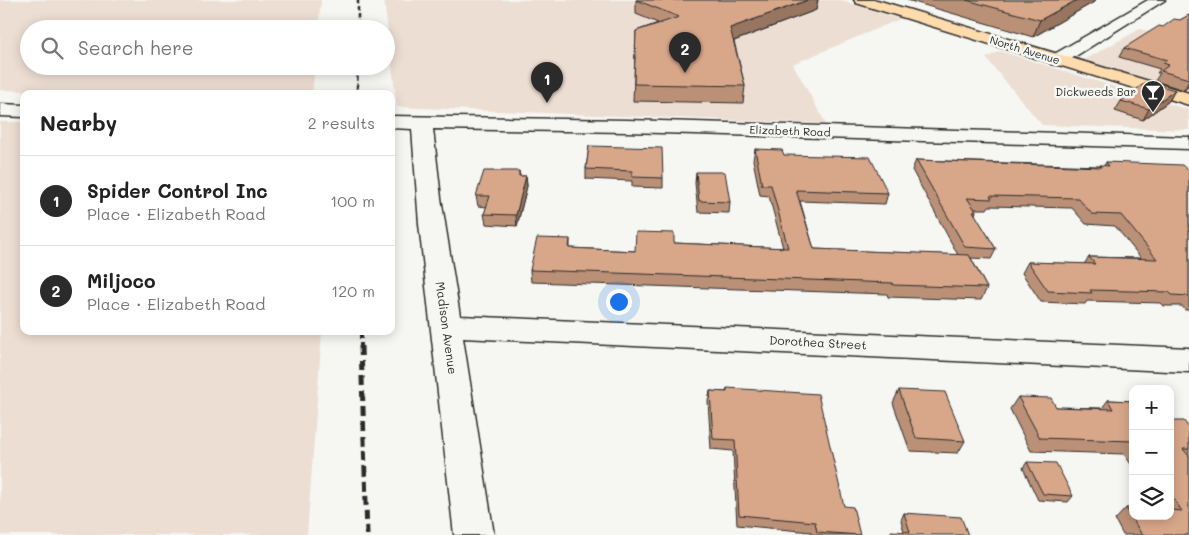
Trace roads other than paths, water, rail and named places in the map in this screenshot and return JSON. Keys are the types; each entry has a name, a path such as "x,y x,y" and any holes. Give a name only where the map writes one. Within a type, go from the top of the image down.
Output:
{"main road":[{"name":"North Avenue","path":"861,0 1189,99"}],"street":[{"path":"1057,60 1158,0"},
{"path":"0,110 20,111"},
{"name":"Elizabeth Road","path":"395,122 1189,143"},
{"name":"Madison Avenue","path":"422,122 433,241 474,535"},
{"name":"Dorothea Street","path":"446,325 495,329 1189,360"}],"railway":[{"path":"358,0 358,20"},
{"path":"357,88 358,75"},
{"path":"361,335 361,346"},
{"path":"361,346 367,535"}],"place":[{"name":"Miljoco","path":"685,73"},
{"name":"Spider Control Inc","path":"547,103"},
{"name":"Dickweeds Bar","path":"1153,113"}]}
